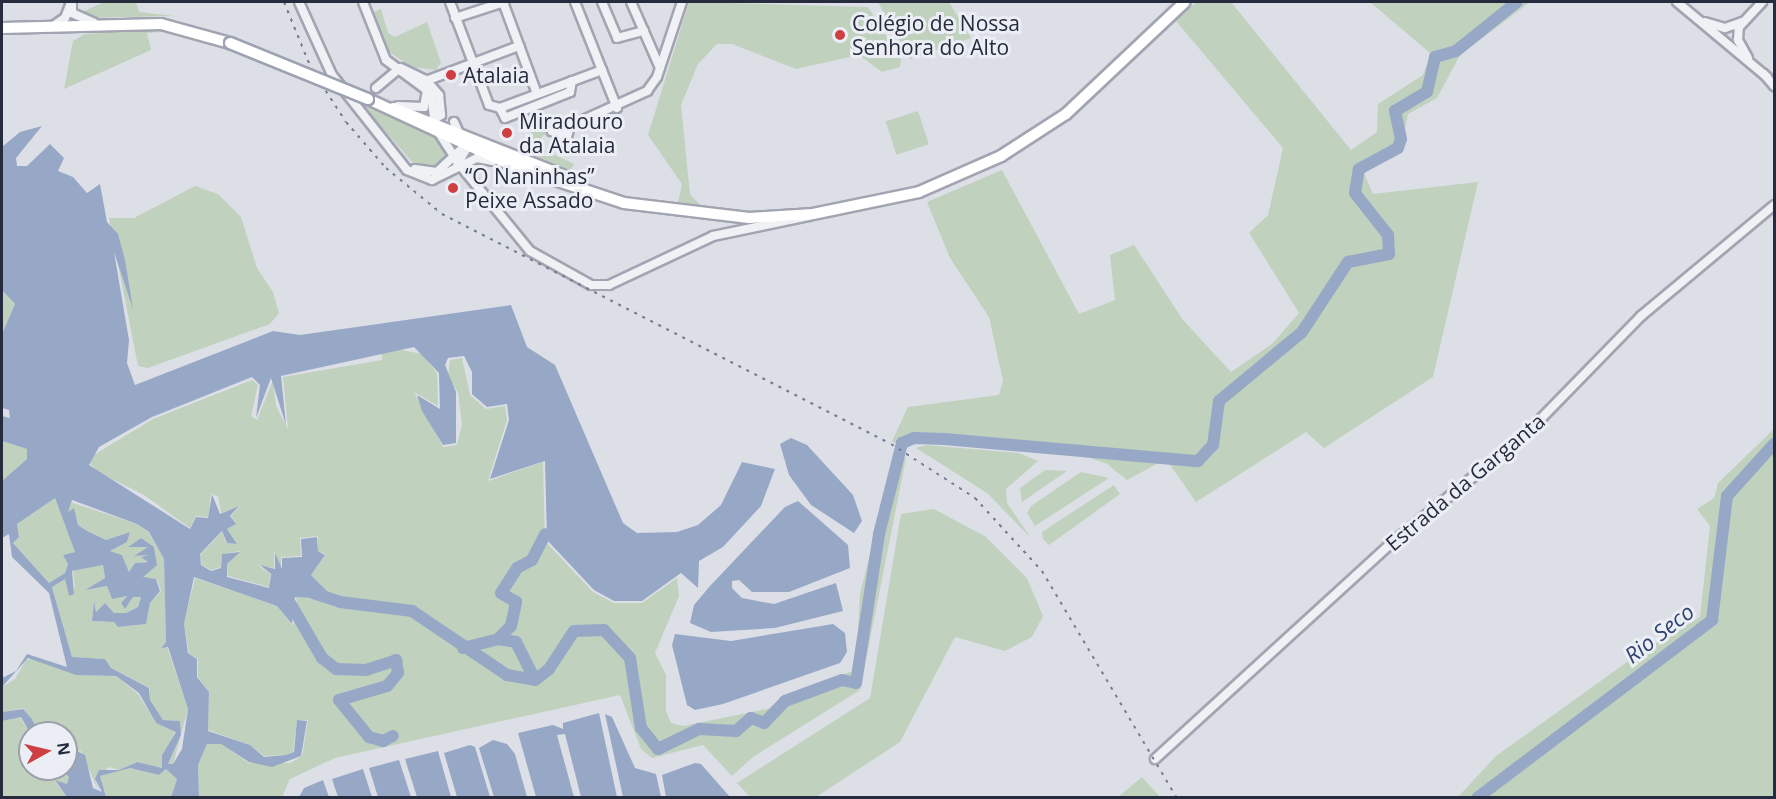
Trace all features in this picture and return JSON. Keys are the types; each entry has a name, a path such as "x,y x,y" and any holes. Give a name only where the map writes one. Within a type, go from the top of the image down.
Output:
{"main road":[{"path":"372,101 441,135 463,158 536,174 662,209 749,218 813,214 919,192 1001,156 1075,106 1185,2"},
{"path":"2,28 97,23 161,24 213,36 372,101 434,122 457,127 477,139 555,172 662,209"}],"street":[{"path":"72,2 77,17 97,23"},
{"path":"52,27 65,18 72,2"},
{"path":"299,2 332,75 373,134 416,176 432,180 448,174 479,144 555,172"},
{"path":"363,2 376,43 396,71 424,84 433,97 434,122 453,155 484,159 536,174"},
{"path":"450,2 485,102 500,108 505,118 572,91 572,81"},
{"path":"455,18 503,2 537,94"},
{"path":"575,2 617,108"},
{"path":"602,2 617,38 644,31"},
{"path":"644,2 632,4 660,68"},
{"path":"570,126 567,137 552,131 617,108 647,92 660,68 682,2"},
{"path":"1677,2 1767,77"},
{"path":"1689,13 1719,27 1742,22 1762,2"},
{"path":"1742,22 1741,49 1774,86"},
{"path":"376,43 394,64 439,95 457,127 463,158 478,181 538,258 601,286 713,237 789,224 813,214"},
{"path":"424,84 519,46"},
{"path":"500,108 602,70"},
{"path":"376,88 396,71"},
{"path":"372,101 420,108 428,101 424,84"},
{"path":"387,110 420,123 434,122 442,112 439,95"},
{"path":"373,134 424,173 437,172 453,155"},
{"path":"453,155 463,158"},
{"name":"Estrada da Garganta","path":"1155,759 1389,545 1526,434 1641,316 1774,205"}],"green space":[{"path":"104,2 136,2 139,12 174,16 86,18 80,13"},
{"name":"Colégio de Nossa Senhora do Alto","path":"689,2 868,7 901,60 900,67 882,72 859,55 796,69 732,44 717,44 698,64 681,105 690,194 701,206 678,202 682,184 648,135"},
{"path":"878,2 949,2 971,38 910,59"},
{"path":"1196,2 1231,2 1351,150 1377,132 1378,104 1423,75 1431,54 1370,2 1530,2 1460,55 1437,98 1408,114 1401,149 1364,173 1373,194 1478,182 1433,377 1324,448 1306,432 1196,502 1166,459 1127,480 1107,464 1081,455 921,438 904,450 892,441 908,407 999,395 1003,381 989,317 950,258 927,202 1002,170 1079,314 1115,300 1110,255 1134,245 1183,320 1231,372 1272,344 1299,313 1249,233 1268,215 1283,148 1176,21"},
{"path":"381,9 388,33 395,37 427,22 441,63 436,70 411,67 388,51 372,13"},
{"path":"156,29 162,32 147,33 151,50 64,89 73,41 85,34"},
{"path":"362,105 439,139 448,151 442,163 435,169 414,164"},
{"path":"918,111 929,144 896,155 886,122"},
{"path":"549,125 549,134 542,136 538,147 574,164 571,170 524,151 533,129"},
{"path":"195,186 218,194 241,217 257,268 273,292 279,313 270,324 148,368 138,366 109,218 134,218"},
{"path":"2,290 15,304 2,334"},
{"path":"397,349 422,354 437,373 438,406 414,392 443,447 457,445 462,425 458,392 448,377 450,360 462,358 470,395 486,409 505,406 507,420 488,481 543,462 545,541 593,592 614,603 642,603 677,578 679,596 655,653 666,675 666,711 671,723 683,726 772,708 800,689 856,670 860,593 895,457 906,458 860,690 753,757 732,776 703,745 652,758 641,749 620,695 335,758 290,779 282,797 199,797 198,765 207,744 221,744 249,763 290,763 302,756 308,720 297,720 293,752 286,755 264,756 250,745 208,730 209,692 198,677 198,659 189,653 184,624 195,578 277,606 292,625 298,617 296,597 324,600 330,594 311,575 326,554 318,551 318,536 300,538 301,556 281,557 281,568 274,551 274,568 258,565 270,574 269,587 228,576 227,564 240,551 222,554 221,567 211,570 202,565 200,555 222,532 226,543 237,544 227,529 236,524 231,516 240,506 221,513 218,497 211,493 208,517 196,516 190,528 144,495 98,472 90,464 92,456 153,419 252,380 258,385 251,416 257,420 273,380 276,406 288,429 283,377 382,360 382,353"},
{"path":"1774,429 1774,797 1458,797 1496,756 1641,652 1700,617 1710,526 1697,509 1714,498 1718,483"},
{"path":"2,441 27,449 27,459 2,481"},
{"path":"927,445 1019,453 1038,461 1006,489 1007,503 1031,538 987,493 916,448"},
{"path":"1045,470 1067,471 1022,502 1020,488"},
{"path":"1081,472 1109,478 1035,526 1027,513 1031,506"},
{"path":"1114,485 1120,494 1049,545 1043,539 1042,532"},
{"path":"55,498 75,552 63,555 68,564 65,573 49,583 13,543 19,537 17,524"},
{"path":"67,501 137,524 149,533 164,559 166,642 161,647 167,647 188,709 181,735 180,721 163,720 150,700 150,688 111,668 105,659 72,657 52,586 65,579 69,596 75,588 73,571 103,565 105,578 85,590 107,586 112,599 127,595 121,603 125,609 133,597 141,597 138,607 126,613 114,613 105,603 96,612 94,601 92,621 114,622 118,627 146,624 150,603 161,591 157,579 143,578 144,571 157,565 154,547 141,538 128,547 149,547 134,556 150,555 141,557 148,561 135,563 129,572 122,555 110,551 127,542 130,532 106,540 87,531 78,525 74,508 68,512"},
{"path":"934,509 986,537 1027,578 1043,616 1032,637 1005,651 955,637 900,742 816,797 750,797 737,783 870,698 901,514"},
{"path":"36,658 76,675 116,676 138,694 156,723 176,731 162,755 162,768 136,762 119,770 109,767 95,779 99,792 81,751 78,752 78,721 32,721 23,708 2,712 2,687 15,679 26,660"},
{"path":"20,717 22,721 18,721 18,781 55,781 67,797 2,797 2,721"},
{"path":"181,736 173,764 168,765"},
{"path":"129,768 159,775 166,769 177,779 171,797 106,798 100,776"},
{"path":"1142,777 1160,797 1118,797"}],"water":[{"path":"42,126 16,158 17,166 27,166 50,144 64,158 58,171 73,177 87,193 100,184 107,222 118,234 125,260 133,309 114,252 129,340 127,363 135,385 273,331 300,335 511,305 527,347 555,365 623,523 637,533 677,532 698,525 721,505 742,462 775,469 761,506 723,547 699,561 698,588 681,573 642,601 614,601 594,590 547,540 545,461 490,479 509,420 507,404 487,407 472,394 472,372 464,356 448,358 445,365 456,392 456,443 443,445 422,411 417,395 440,409 439,373 414,347 281,376 286,425 271,378 256,418 260,385 252,377 152,417 99,447 89,465 190,529 196,517 208,518 212,494 220,514 239,506 230,516 236,524 227,529 237,544 227,543 222,531 200,554 201,565 211,571 221,568 222,554 240,552 227,564 227,577 269,588 271,574 260,565 275,569 275,553 282,569 282,558 302,557 301,539 317,537 318,551 325,555 311,575 330,594 323,599 295,597 292,624 277,606 194,577 184,624 188,653 197,659 197,677 209,692 208,731 250,745 264,757 286,755 294,752 297,720 307,721 301,756 272,767 249,762 221,744 207,744 198,765 199,797 171,797 177,779 166,769 159,775 130,768 100,776 106,797 67,797 56,781 67,784 68,781 78,781 78,752 85,755 93,788 102,792 95,779 99,770 119,770 137,762 162,768 162,755 176,732 156,723 139,693 116,676 76,675 28,658 2,687 2,678 16,671 27,654 67,667 49,593 12,557 9,534 2,538 2,481 27,459 27,449 2,441 2,416 10,418 9,410 2,408 2,334 15,304 2,290 2,147 20,132","holes":["55,498 75,552 63,555 68,564 65,573 49,583 13,543 19,537 17,524","72,500 137,524 149,532 164,559 166,642 161,648 168,647 188,709 182,749 173,764 168,764 181,735 180,721 163,720 150,700 149,688 111,668 105,659 72,657 52,587 65,579 69,596 74,594 72,571 103,565 105,578 85,590 107,586 112,599 127,596 121,603 125,609 133,597 141,597 138,607 126,613 114,613 105,603 96,612 94,601 92,621 114,622 118,627 146,624 150,603 160,591 156,579 143,577 157,565 154,547 141,538 128,547 148,547 134,556 149,555 141,557 148,562 135,563 129,572 122,555 110,551 127,542 130,532 106,540 78,525 74,508 68,512"]},
{"path":"791,438 807,445 853,495 862,521 854,533 811,505 789,475 780,444"},
{"path":"798,501 848,545 850,568 789,592 752,592 739,580 732,581 732,588 742,598 774,604 836,583 843,611 775,628 711,632 690,623 694,605 710,586 785,507"},
{"path":"833,624 845,633 847,652 840,663 723,704 695,710 687,705 672,645 675,634 731,641"},
{"path":"23,709 33,721 23,721 21,717 2,721 2,712"},
{"path":"599,713 617,797 581,797 565,734 557,735 574,797 536,797 518,733 553,725 563,729 563,723"},
{"path":"605,714 612,717 635,768 656,774 661,797 623,797"},
{"path":"493,740 507,744 515,754 527,797 494,797 479,748"},
{"path":"470,745 475,747 490,797 457,797 444,753"},
{"path":"438,751 451,797 417,797 405,759"},
{"path":"399,760 411,797 378,797 369,768"},
{"path":"695,763 701,764 730,797 666,797 662,775"},
{"path":"363,769 372,797 338,797 332,779"},
{"path":"323,780 329,797 299,797 304,788"}],"waterway":[{"path":"313,593 340,602 412,611 507,675 535,680 549,669 574,631 604,630 630,658 641,728 658,749 699,729 736,731 751,718 764,723 785,701 842,680 856,683 879,534 902,443 914,438 944,439 1198,461 1213,445 1219,401 1302,332 1348,262 1389,254 1388,235 1355,193 1359,169 1398,148 1401,139 1395,111 1427,92 1435,57 1456,51 1517,2"},
{"name":"Rio Seco","path":"1477,798 1712,620 1727,496 1774,444"},
{"path":"463,648 498,639 511,626 516,602 501,593 517,568 532,560 545,534"},
{"path":"290,603 322,658 336,669 366,670 396,660 398,673 387,686 339,700 369,737 383,741 393,736"},
{"path":"498,639 516,642 535,680"}],"railway":[{"path":"284,2 311,68 346,122 386,168 442,214 891,444 975,498 1042,571 1177,798"}],"place":[{"name":"Colégio de Nossa Senhora do Alto","path":"840,35"},
{"name":"Atalaia","path":"451,75"},
{"name":"Miradouro da Atalaia","path":"507,133"},
{"name":"“O Naninhas” Peixe Assado","path":"453,188"}]}
